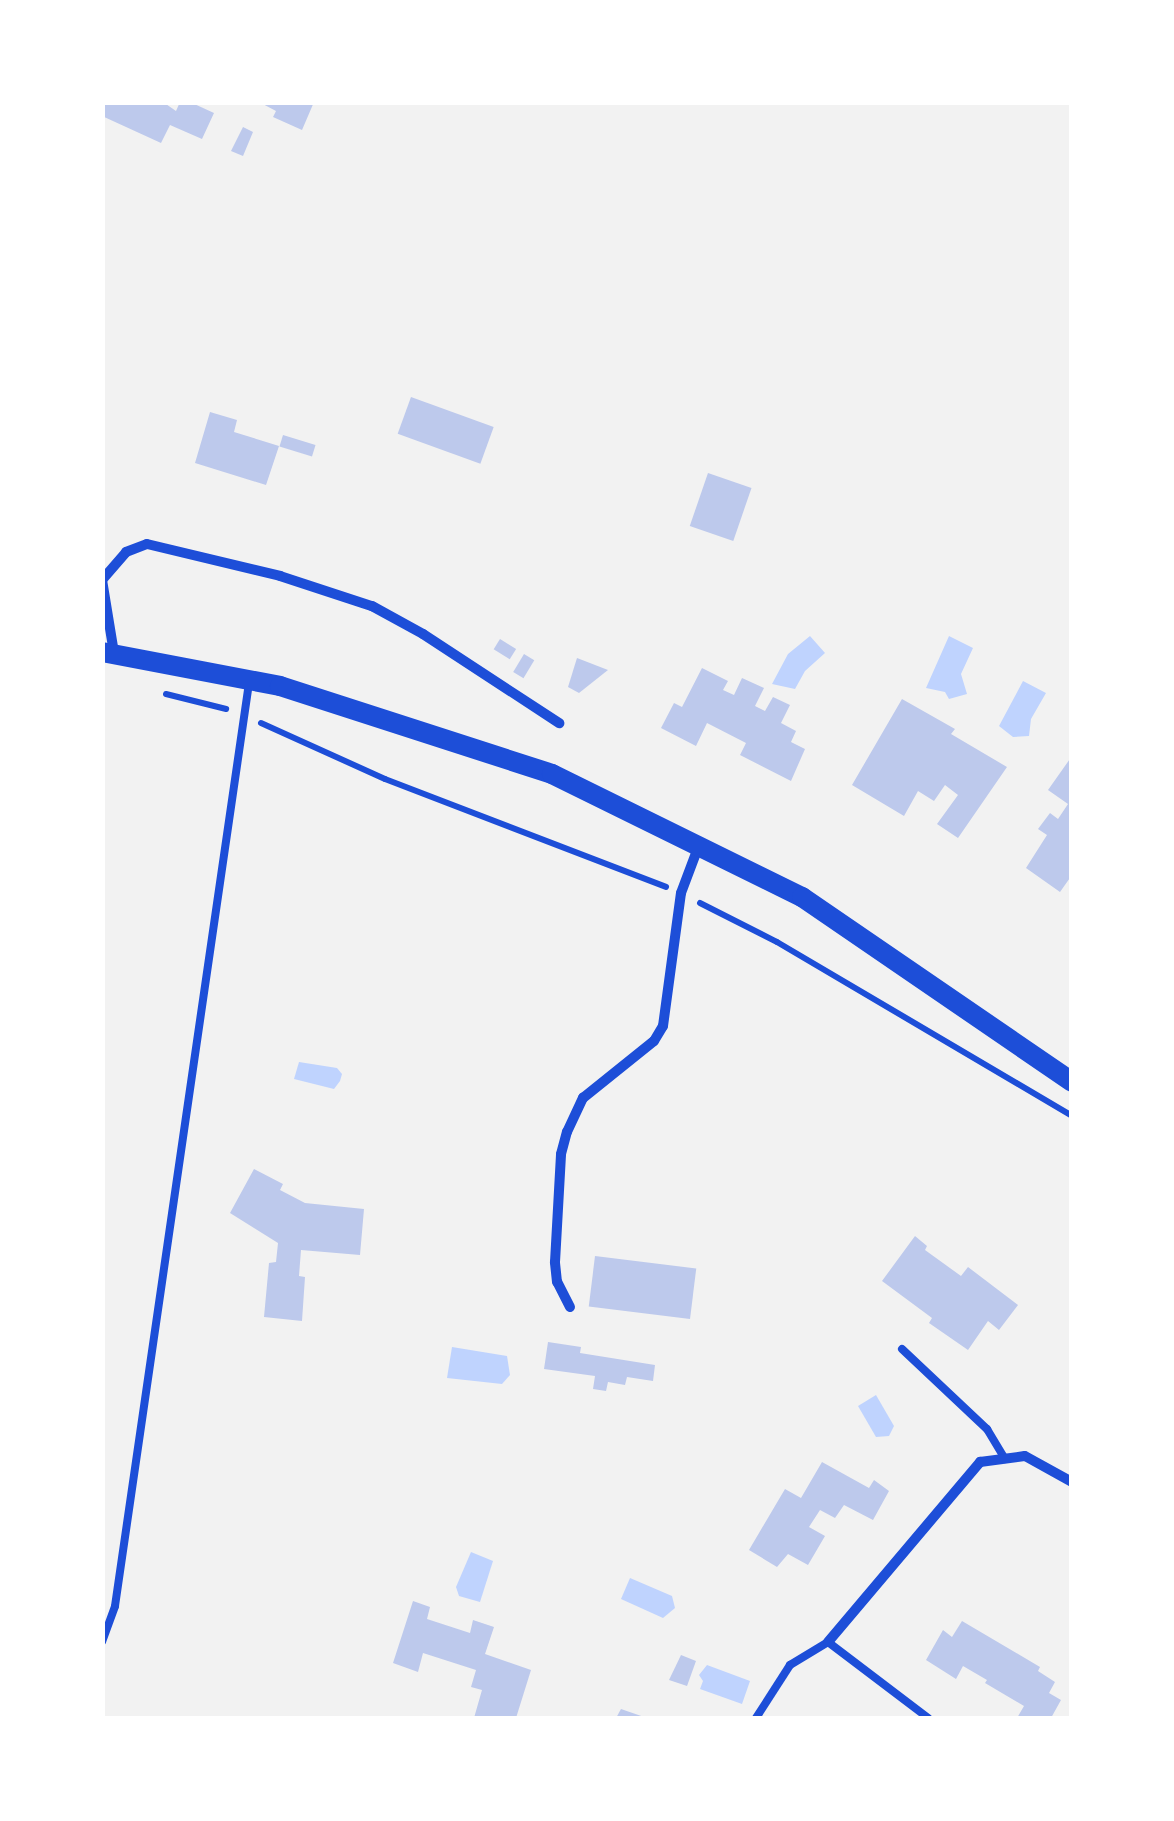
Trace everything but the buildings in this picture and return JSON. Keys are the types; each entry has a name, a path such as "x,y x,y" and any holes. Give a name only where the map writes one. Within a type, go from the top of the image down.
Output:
{"main road":[{"path":"108,653 250,678 552,774 802,897 1072,1082"}],"street":[{"path":"108,653 102,580 126,552 147,544 280,576 372,606 423,634 559,723"},
{"path":"570,1307 558,1282 556,1262 564,1143 583,1098 654,1041 664,1026 681,893 699,844"},
{"path":"828,1642 980,1462 1025,1456 1072,1482"}],"lane":[{"path":"102,1642 115,1606 250,678"},
{"path":"902,1349 987,1429 1005,1458"},
{"path":"756,1718 790,1665 828,1642 928,1718"}],"path":[{"path":"160,692 244,714 354,766 681,893 777,942 1072,1116"}],"water":[{"path":"810,636 825,653 805,671 795,689 772,684 788,654"},
{"path":"949,636 973,648 961,674 967,694 949,699 945,692 926,688"},
{"path":"1023,681 1046,693 1031,719 1029,736 1013,737 999,726"},
{"path":"299,1062 337,1068 342,1074 340,1081 334,1089 294,1079"},
{"path":"452,1347 507,1356 510,1375 502,1384 447,1378"},
{"path":"876,1395 894,1426 889,1436 876,1437 858,1406"},
{"path":"471,1552 493,1561 480,1602 459,1596 456,1587"},
{"path":"630,1578 672,1596 675,1608 663,1618 621,1599"},
{"path":"707,1665 750,1681 742,1704 700,1689 703,1681 699,1675"}]}
